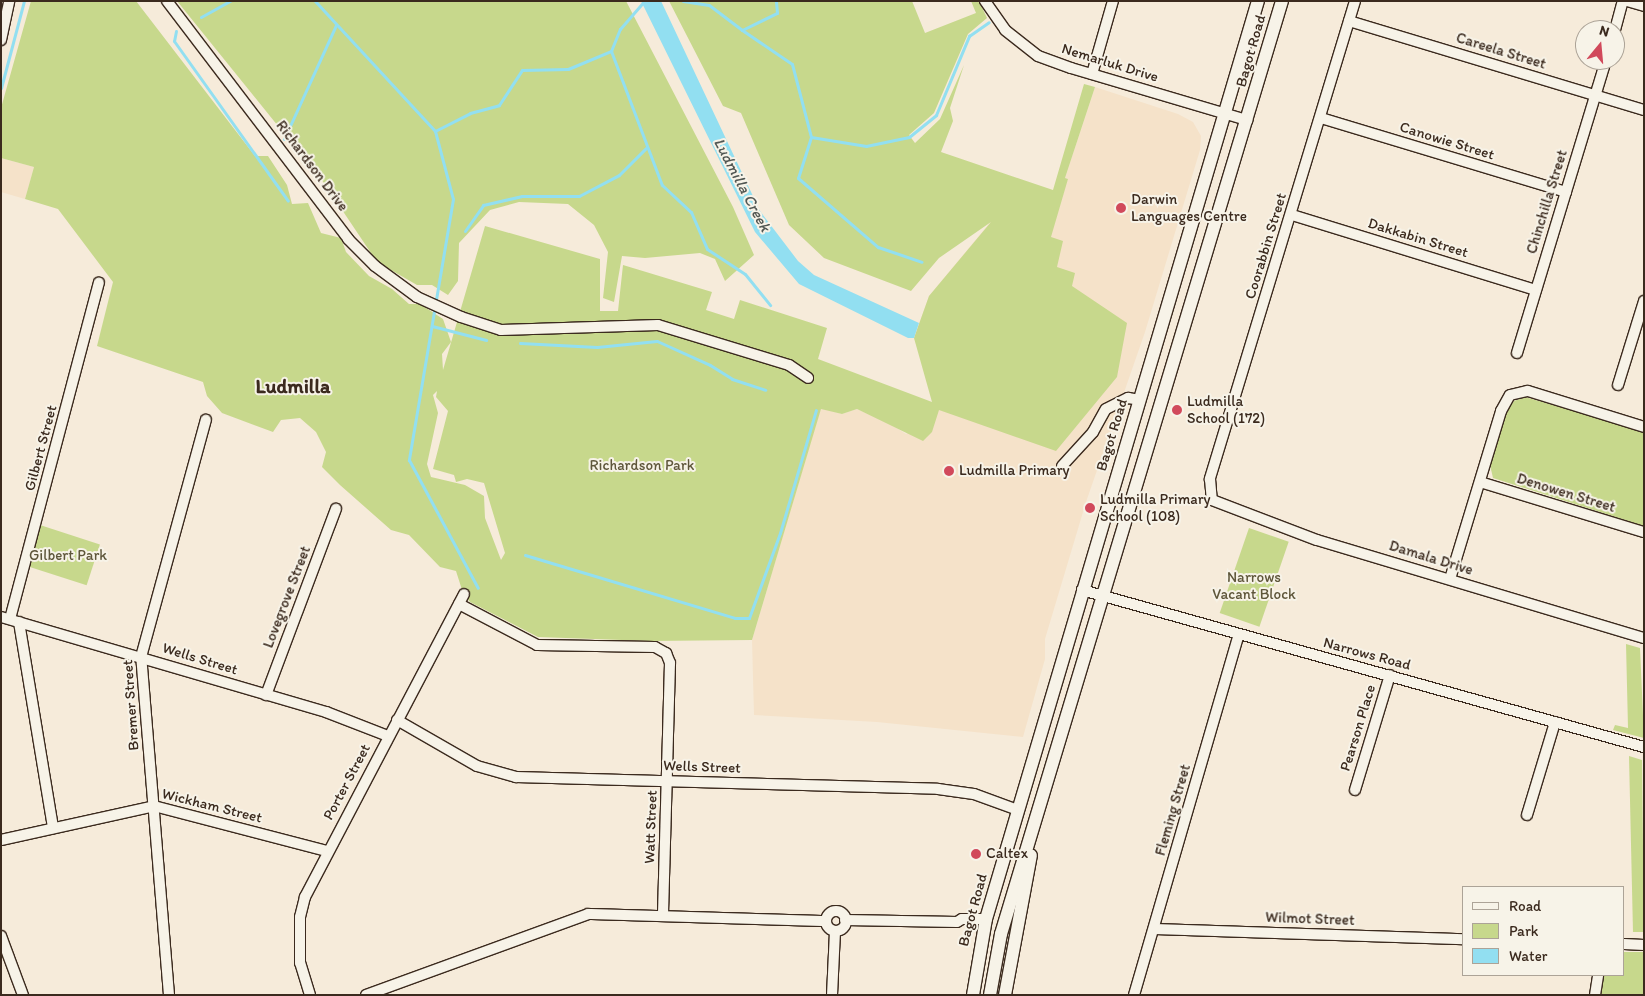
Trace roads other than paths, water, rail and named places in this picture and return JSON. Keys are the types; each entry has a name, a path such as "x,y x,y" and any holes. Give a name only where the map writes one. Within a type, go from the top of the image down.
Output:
{"main road":[{"name":"Bagot Road","path":"973,995 986,919 1258,1"},
{"name":"Bagot Road","path":"990,995 995,958 1282,1"},
{"name":"Bagot Road","path":"1005,995 1035,828"}],"street":[{"path":"1,10 4,1"},
{"path":"1,40 9,1"},
{"name":"Richardson Drive","path":"167,1 348,239 375,266 435,305 461,317 501,330 658,326 788,365 808,378"},
{"name":"Nemarluk Drive","path":"985,1 1005,30 1038,56 1247,120"},
{"path":"1092,74 1114,1"},
{"name":"Coorabbin Street","path":"1212,500 1210,480 1292,215 1355,1"},
{"path":"1618,20 1623,1"},
{"path":"1627,1 1644,6"},
{"name":"Careela Street","path":"1349,20 1644,110"},
{"name":"Chinchilla Street","path":"1517,353 1603,70"},
{"name":"Canowie Street","path":"1321,118 1566,192"},
{"name":"Dakkabin Street","path":"1292,215 1536,290"},
{"name":"Gilbert Street","path":"53,828 10,619 99,283"},
{"path":"1618,385 1644,301"},
{"path":"1450,579 1503,405 1515,392 1531,392 1644,427"},
{"path":"1062,466 1093,432 1106,409 1128,398 1140,400"},
{"name":"Bremer Street","path":"169,995 141,657 206,420"},
{"name":"Denowen Street","path":"1480,482 1644,532"},
{"name":"Damala Drive","path":"1212,500 1317,540 1644,638"},
{"name":"Lovegrove Street","path":"266,695 336,509"},
{"name":"Narrows Road","path":"1082,590 1644,747"},
{"name":"Watt Street","path":"461,599 537,645 655,646 666,652 670,663 663,914"},
{"name":"Porter Street","path":"310,995 301,969 300,917 305,897 327,851 461,599"},
{"name":"Wells Street","path":"10,619 326,712 388,736"},
{"name":"Fleming Street","path":"1134,995 1239,634"},
{"name":"Pearson Place","path":"1355,790 1390,675"},
{"name":"Wells Street","path":"397,720 477,766 506,775 953,790 1018,810"},
{"path":"1527,814 1555,722"},
{"name":"Wickham Street","path":"1,840 154,806 327,851"},
{"path":"825,921 834,911 841,913 846,920 844,928 835,932"},
{"path":"366,995 572,918 596,913 825,921"},
{"path":"846,920 957,922 962,919 986,919"},
{"path":"825,921 829,929 835,932"},
{"name":"Wilmot Street","path":"1154,928 1462,939"},
{"path":"832,995 835,932"},
{"path":"1,936 23,995"},
{"path":"1625,944 1644,945"},
{"path":"1595,995 1598,976"}],"water":[{"name":"Ludmilla Creek","path":"641,1 661,1 760,211 798,261 814,275 919,323 914,338 908,338 799,284 755,232"}],"waterway":[{"path":"1,88 24,1"},
{"path":"201,17 230,1"},
{"path":"315,1 435,131 453,199 409,460 478,588"},
{"path":"435,131 470,113 499,105 522,70 568,69 611,51 620,29 644,1"},
{"path":"683,1 709,5 742,30 777,13 776,1"},
{"path":"742,30 792,64 811,137 866,146 909,137 936,115 969,36 989,22"},
{"path":"284,139 336,25"},
{"path":"176,31 174,41 288,201"},
{"path":"611,51 662,185 691,212 707,249 745,274 770,305"},
{"path":"811,137 798,178 878,247 922,262"},
{"path":"465,231 483,205 522,196 579,196 619,175 646,148"},
{"path":"432,326 486,340"},
{"path":"520,343 597,347 657,341 710,365 732,379 765,390"},
{"path":"525,555 735,618 749,618 780,533 816,410"}],"place":[{"name":"Darwin Languages Centre","path":"1121,208"},
{"name":"Ludmilla School (172)","path":"1177,410"},
{"name":"Ludmilla Primary","path":"949,471"},
{"name":"Ludmilla Primary School (108)","path":"1090,508"},
{"name":"Caltex","path":"976,854"}],"district":[{"name":"Ludmilla","path":"293,386"}],"park label":[{"name":"Richardson Park","path":"642,466"},
{"name":"Gilbert Park","path":"68,556"},
{"name":"Narrows Vacant Block","path":"1254,586"}]}
